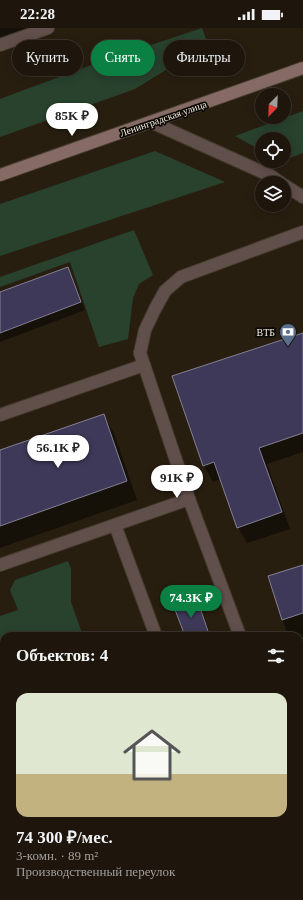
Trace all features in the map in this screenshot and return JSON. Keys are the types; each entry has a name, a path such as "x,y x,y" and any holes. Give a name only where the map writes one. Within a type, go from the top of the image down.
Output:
{"main road":[{"name":"Ленинградская улица","path":"0,175 303,68"}],"street":[{"path":"0,45 48,28"},
{"path":"151,122 271,176"},
{"path":"291,189 303,197"},
{"path":"239,632 189,499 140,353 145,330 165,291 181,277 303,232"},
{"path":"0,415 144,365"},
{"path":"0,565 189,499"},
{"path":"115,525 155,632"}],"green space":[{"path":"202,28 206,40 166,40"},
{"path":"163,41 163,72 135,89 0,137 0,99 62,76 83,76 83,68 91,65 91,76 155,76 155,44"},
{"path":"303,111 303,153 291,157 291,132 255,132 255,147 235,136 268,124 291,124 291,115"},
{"path":"155,151 225,182 0,256 0,204"},
{"path":"134,230 153,275 139,284 133,298 128,339 99,347 70,262 0,287 0,277"},
{"path":"68,561 71,569 71,602 82,632 0,632 0,616 18,610 10,590 15,580"}],"building":[{"path":"68,267 81,302 0,333 0,292"},
{"path":"303,333 303,433 259,448 282,512 237,528 214,462 203,466 172,376"},
{"path":"104,414 127,481 0,526 0,450"},
{"path":"303,565 303,613 282,620 268,576"},
{"path":"197,599 208,631 183,632 174,607"}],"place":[{"name":"ВТБ","path":"288,347"}]}
